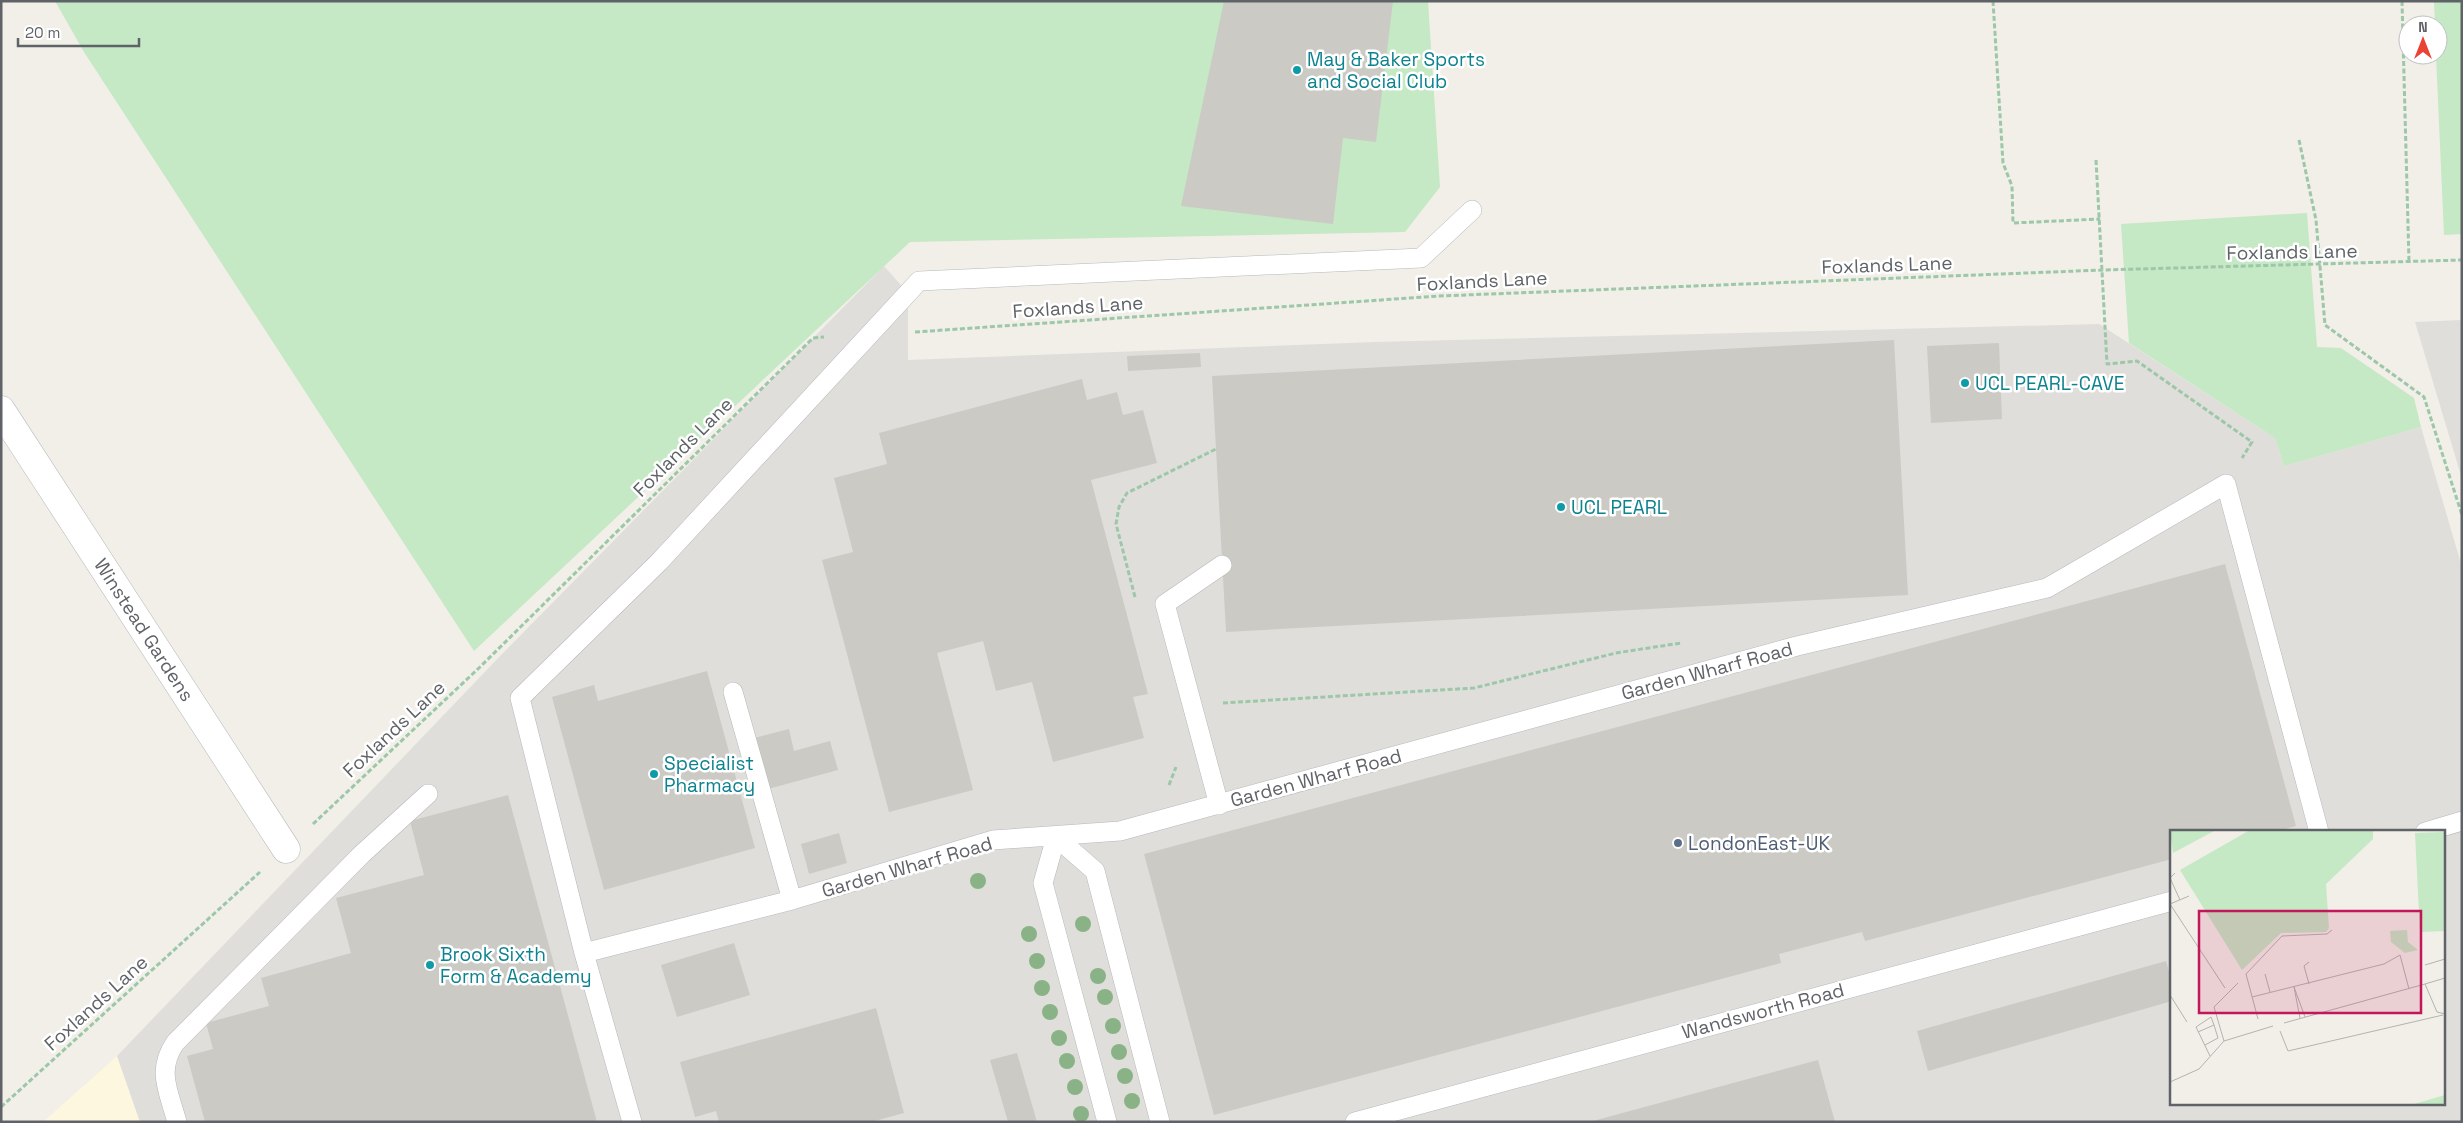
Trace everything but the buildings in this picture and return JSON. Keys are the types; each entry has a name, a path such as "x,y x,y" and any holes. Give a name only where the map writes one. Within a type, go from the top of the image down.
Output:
{"street":[{"name":"Winstead Gardens","path":"1,410 286,849"}],"lane":[{"path":"632,1122 584,953 520,698 659,562 919,280 1421,258 1472,210"},
{"path":"2226,484 2318,830"},
{"name":"Garden Wharf Road","path":"584,953 792,900 993,840 1056,838 1120,831 1797,646 2047,588 2226,484"},
{"path":"1219,805 1165,604 1222,565"},
{"path":"733,692 792,900"},
{"path":"177,1122 164,1073 164,1062 175,1043 362,854 428,794"},
{"path":"2432,830 2462,822"},
{"path":"1107,1122 1043,883 1056,838 1095,871 1160,1122"},
{"name":"Wandsworth Road","path":"1355,1122 2170,902"}],"path":[{"path":"1993,1 2004,163 2012,186 2013,223 2100,219"},
{"path":"2402,1 2409,262"},
{"path":"2299,140 2316,220 2325,325 2424,397 2462,515"},
{"path":"2096,160 2103,270 2106,364 2137,360 2252,442 2226,484"},
{"name":"Foxlands Lane","path":"1,1107 286,849 480,667 813,338 1439,296 2103,270 2462,260"},
{"path":"1193,711 1223,703 1474,688 1616,653 1684,643"}],"shaded area":[{"path":"884,266 908,293 908,360 1374,342 2099,324 2275,438 2284,466 2421,427 2462,567 2462,1122 140,1122 117,1056 503,653"},
{"path":"2462,320 2462,479 2415,322"},
{"path":"117,1056 140,1122 43,1122"}],"green space":[{"path":"55,1 1428,1 1440,187 1405,232 910,242 474,651 84,52"},
{"path":"2434,1 2462,1 2462,234 2444,235 2436,65 2448,65 2448,15 2435,15"},
{"path":"2307,213 2317,347 2341,348 2414,398 2421,427 2284,466 2275,438 2129,343 2121,224"}],"place":[{"name":"May & Baker Sports and Social Club","path":"1297,70"},
{"name":"UCL PEARL-CAVE","path":"1965,383"},
{"name":"UCL PEARL","path":"1561,507"},
{"name":"Specialist Pharmacy","path":"654,774"},
{"name":"LondonEast-UK","path":"1678,843"},
{"name":"Brook Sixth Form & Academy","path":"430,965"}]}
